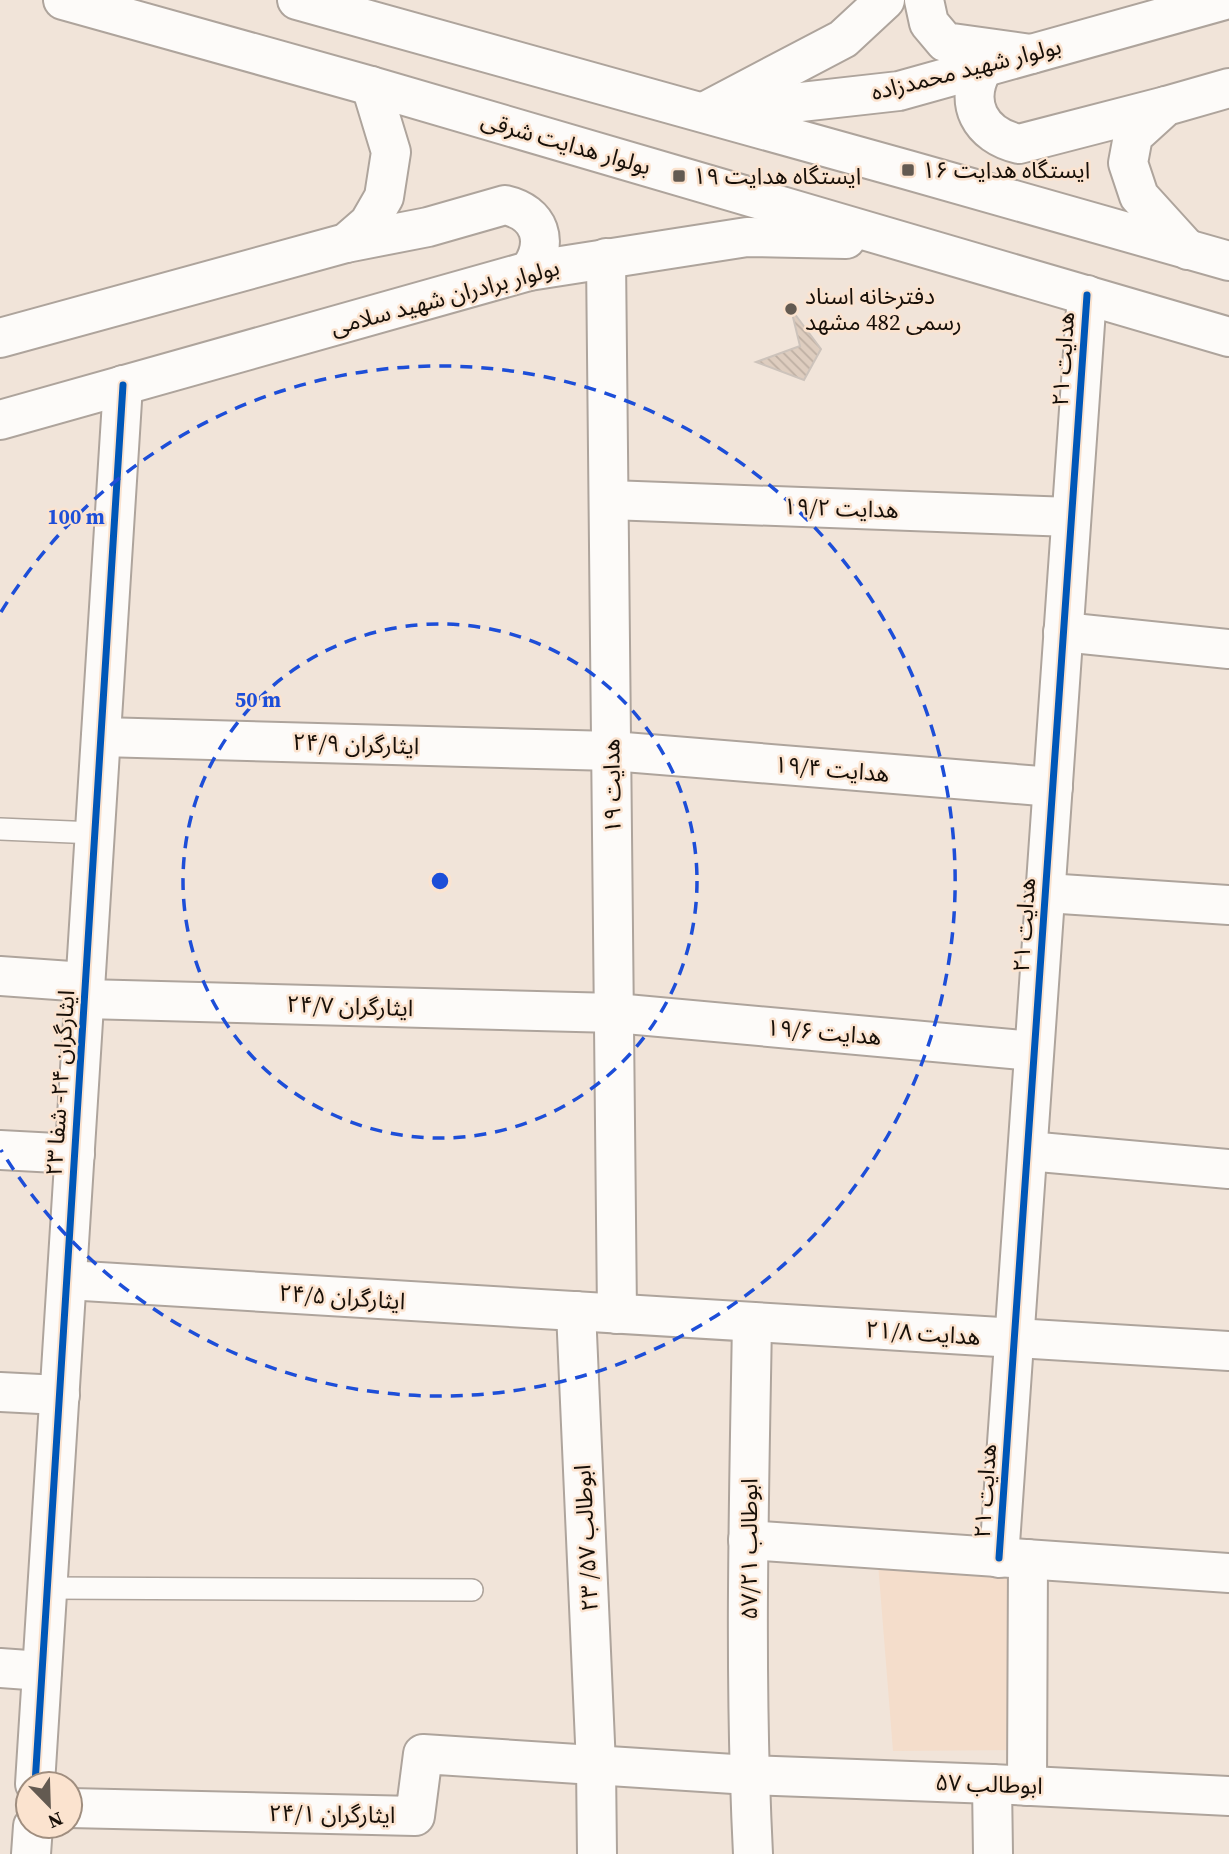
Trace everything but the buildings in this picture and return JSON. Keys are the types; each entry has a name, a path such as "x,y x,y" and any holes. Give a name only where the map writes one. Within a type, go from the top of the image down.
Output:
{"street":[{"name":"بولوار هدایت شرقی","path":"63,0 371,86 1229,337"},
{"path":"297,0 1229,261"},
{"path":"702,114 843,38 885,0"},
{"path":"924,0 929,23 945,42 1031,54"},
{"name":"بولوار شهید محمدزاده","path":"702,114 899,91 1225,0"},
{"path":"982,68 974,90 978,114 993,135 1018,144 1229,88"},
{"path":"346,243 369,223 384,197 391,152 371,86"},
{"path":"1166,106 1133,136 1128,163 1139,196 1188,250"},
{"path":"0,338 346,243 428,227 505,205 528,215 536,225 540,250 529,271"},
{"name":"بولوار برادران شهید سلامی","path":"0,420 529,271 747,237 901,241"},
{"name":"هدایت ۱۹","path":"606,258 617,1314"},
{"name":"هدایت ۲۱","path":"993,1854 1009,1785 1014,1338 1087,295"},
{"name":"ایثارگران ۲۴- شفا ۲۳","path":"37,1770 123,385"},
{"name":"هدایت ۱۹/۲","path":"610,499 1071,517"},
{"path":"1063,632 1229,649"},
{"name":"ایثارگران ۲۴/۹","path":"101,737 612,751"},
{"name":"هدایت ۱۹/۴","path":"612,751 1053,787"},
{"path":"1046,893 1229,905"},
{"name":"ایثارگران ۲۴/۷","path":"0,976 85,991 614,1013"},
{"name":"هدایت ۱۹/۶","path":"614,1013 1034,1051"},
{"path":"0,1150 75,1154"},
{"path":"1028,1151 1229,1169"},
{"name":"ایثارگران ۲۴/۵","path":"67,1280 617,1314"},
{"name":"ابوطالب ۵۷/ ۲۳","path":"576,1311 596,1765 597,1854"},
{"name":"هدایت ۲۱/۸","path":"617,1314 1229,1352"},
{"name":"ابوطالب ۵۷/۲۱","path":"752,1322 748,1540 749,1775 753,1854"},
{"path":"0,1392 60,1395"},
{"path":"748,1540 1229,1573"},
{"path":"0,1668 43,1671"},
{"name":"ایثارگران ۲۴/۱","path":"84,1808 415,1816 423,1754 749,1775"},
{"name":"ابوطالب ۵۷","path":"749,1775 1229,1796"}],"lane":[{"path":"0,829 95,834"},
{"path":"48,1588 472,1590"}],"shaded area":[{"path":"878,1563 1016,1577 1019,1750 893,1751"}],"cycle path":[{"path":"999,1558 1087,295"},
{"path":"36,1770 123,385"}],"place":[{"name":"ایستگاه هدایت ۱۶","path":"908,170"},
{"name":"ایستگاه هدایت ۱۹","path":"679,176"},
{"name":"دفترخانه اسناد رسمی 482 مشهد","path":"791,309"}]}
